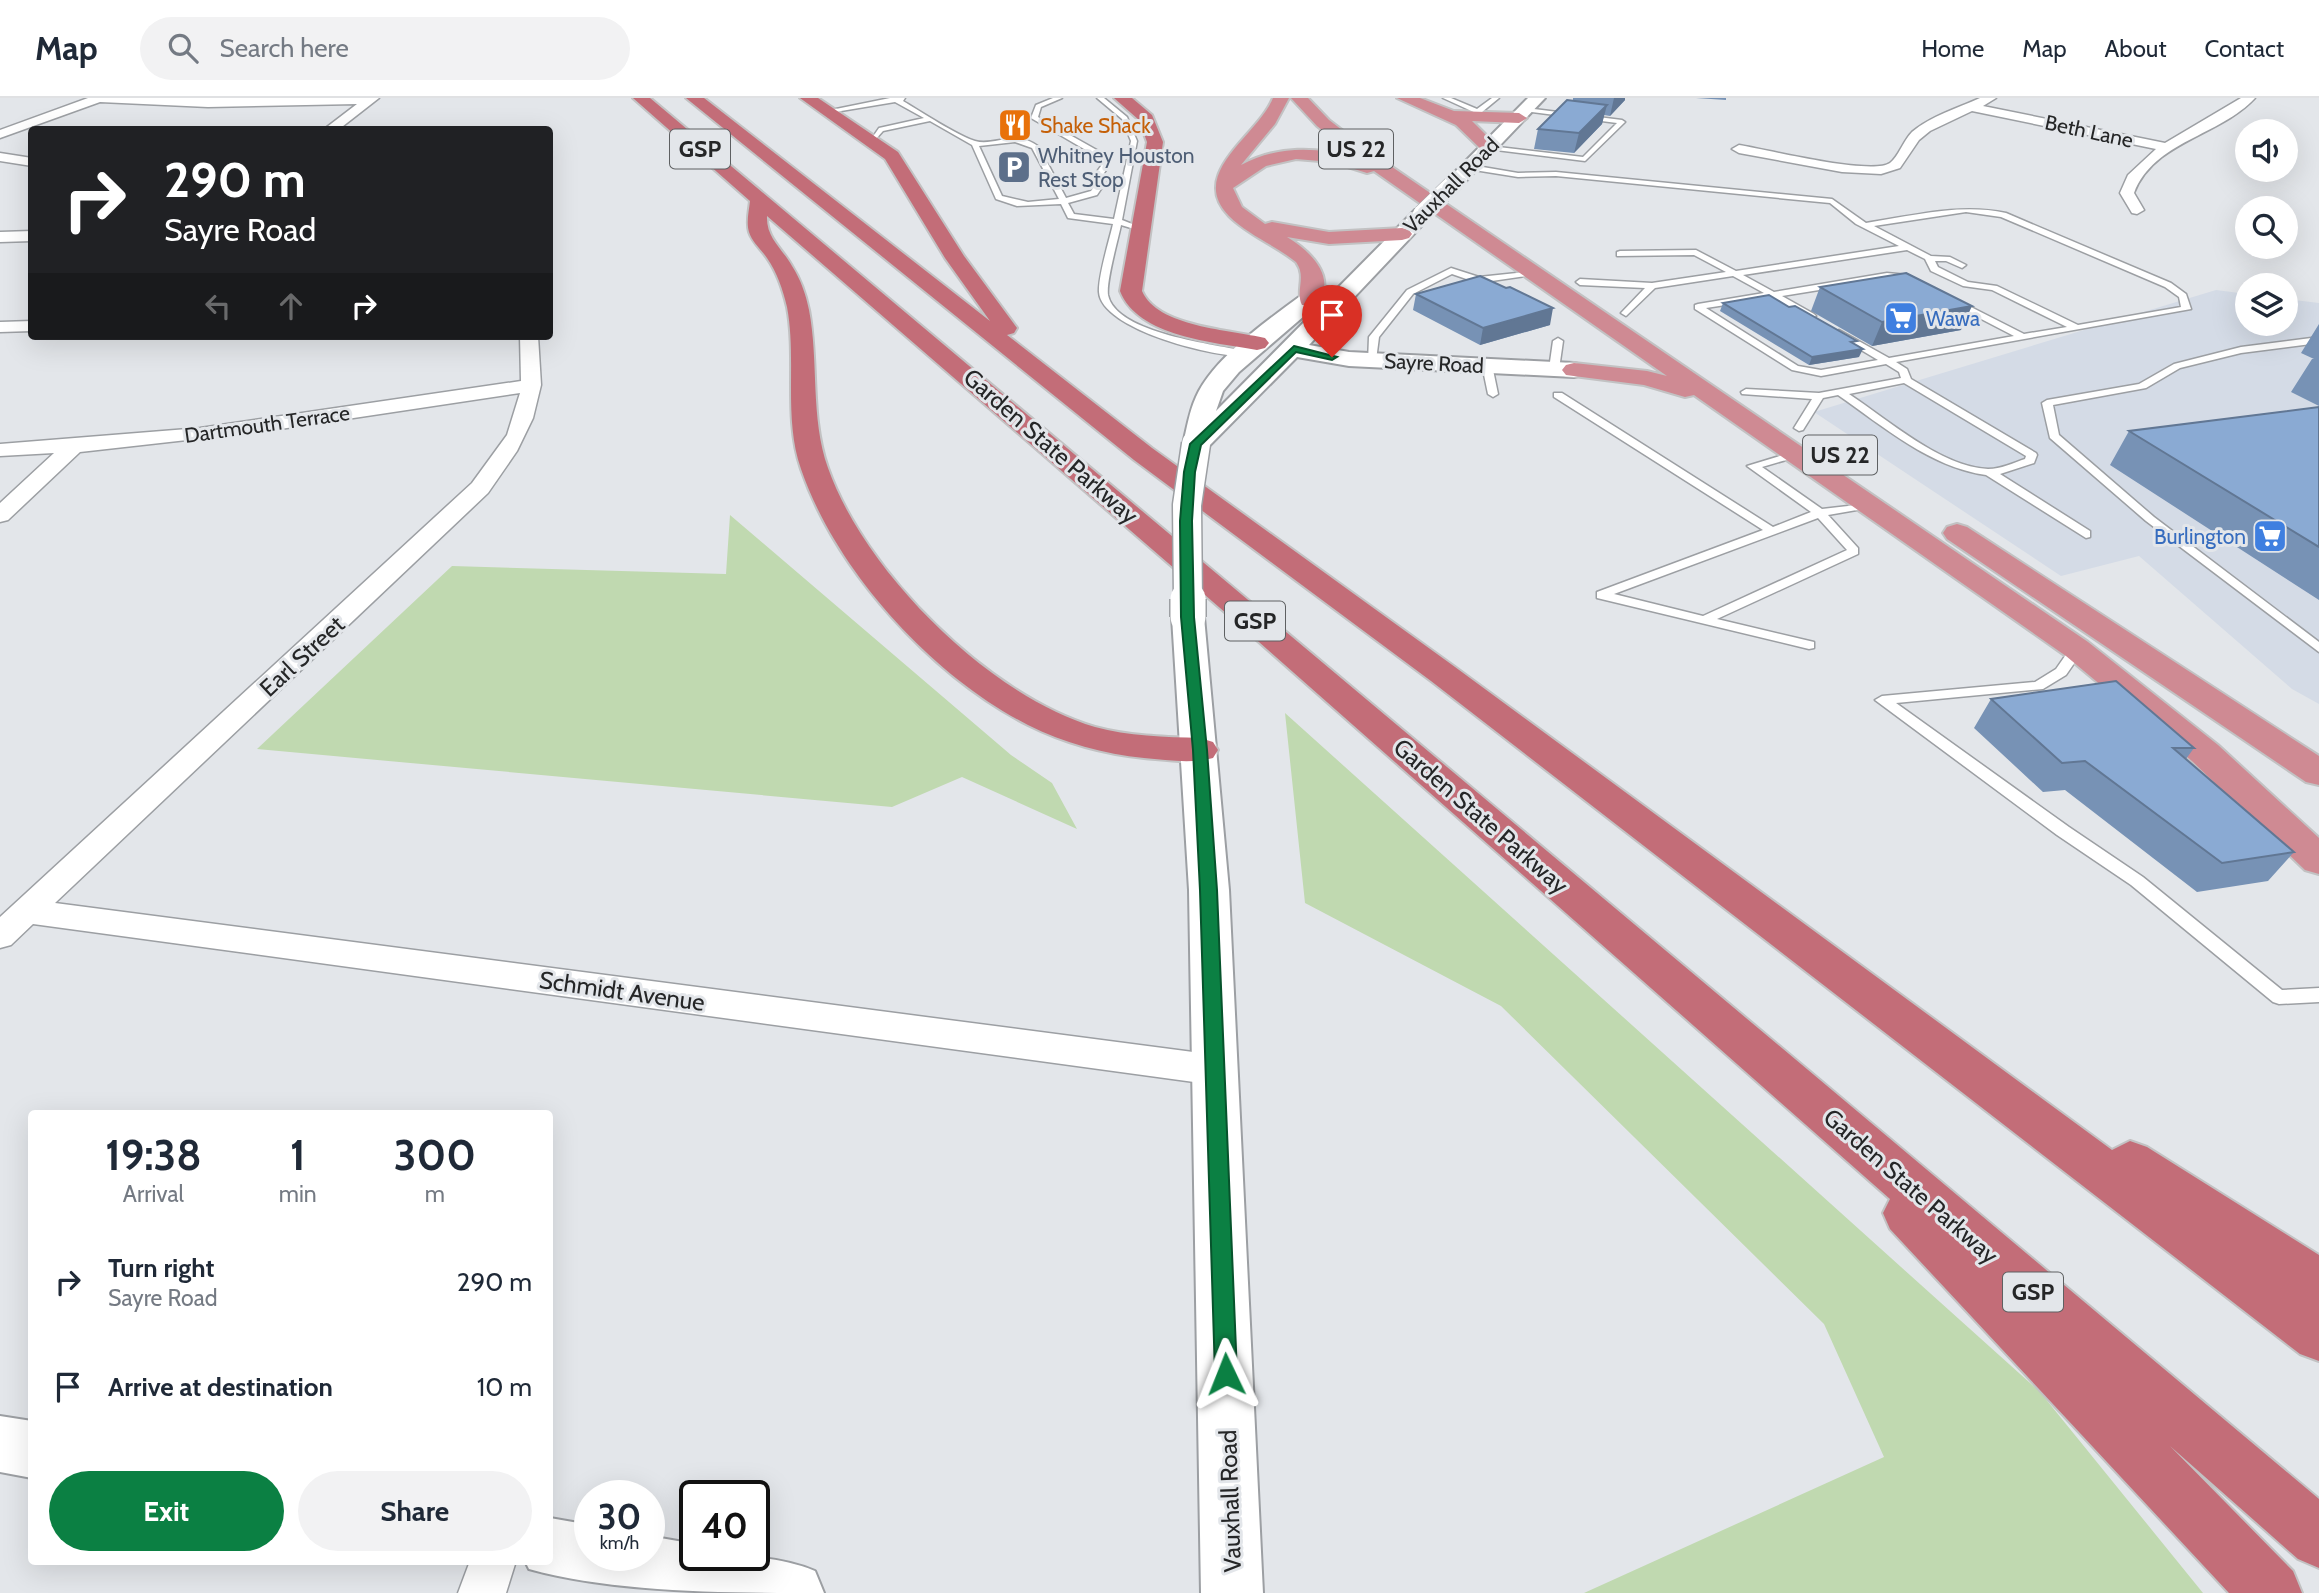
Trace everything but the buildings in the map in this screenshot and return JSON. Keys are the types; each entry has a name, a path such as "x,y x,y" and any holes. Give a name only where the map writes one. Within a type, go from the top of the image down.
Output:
{"highway":[{"name":"Garden State Parkway","path":"640,98 2319,1538"},
{"name":"Garden State Parkway","path":"694,98 1251,535 1443,674 1876,998 2319,1335"},
{"path":"1122,98 1146,118 1155,142 1131,291 1136,306 1165,322 1252,349"},
{"path":"1281,98 1269,123 1228,170 1223,183 1224,193 1230,205 1307,262 1313,278 1310,300"},
{"name":"US 22","path":"1299,98 1345,141 1535,274 1626,313 1735,399 1796,454 1877,488"},
{"name":"US 22","path":"1320,98 1367,140 1578,292 1735,399 1799,428 2167,721 2250,793 2319,860"},
{"path":"1405,98 1454,116 1472,127 1490,148"},
{"path":"829,104 892,156 955,258 1034,367"},
{"path":"1454,116 1527,109"},
{"path":"1224,193 1238,176 1255,164 1288,155 1314,154 1356,162 1418,194"},
{"path":"760,199 758,233 786,272 796,297 805,425 813,467 839,527 870,571 928,633 984,682 1017,705 1056,724 1100,740 1123,745 1200,750"},
{"path":"1244,216 1283,231 1318,237 1402,234"},
{"path":"1564,369 1608,362 1618,356 1612,341 1578,292"},
{"path":"1564,369 1657,380 1735,399"},
{"path":"1938,520 2319,773"},
{"path":"1876,998 2319,1284"},
{"path":"1747,1045 2271,1593"}],"street":[{"path":"0,134 99,98 197,103 372,99"},
{"path":"1739,149 1847,169 1885,169 1896,164 1909,142 1922,131 1990,98"},
{"path":"2137,210 2127,193 2128,184 2165,147 2236,110 2249,98"},
{"path":"335,126 372,99"},
{"name":"Beth Lane","path":"1971,107 2165,147"},
{"name":"Vauxhall Road","path":"1196,444 1249,395 1364,272 1527,109"},
{"path":"0,157 28,161"},
{"path":"0,237 28,236"},
{"name":"Vauxhall Road","path":"1232,1593 1216,1070 1200,750 1188,617 1186,505 1196,444 1206,402 1213,387 1252,349 1310,300 1364,272"},
{"path":"0,327 28,326"},
{"name":"Earl Street","path":"0,936 480,488 519,434 528,410 532,385 529,340"},
{"path":"1249,395 1252,349"},
{"name":"Sayre Road","path":"1294,349 1371,360 1564,369"},
{"name":"Dartmouth Terrace","path":"0,450 72,448 174,438 532,385"},
{"path":"0,515 72,448"},
{"name":"Schmidt Avenue","path":"27,911 1216,1070"},
{"path":"0,1444 28,1449"},
{"path":"553,1548 574,1552"},
{"path":"482,1593 492,1565"},
{"path":"665,1569 793,1593"}],"lane":[{"path":"860,98 883,103 910,98"},
{"path":"1059,98 1038,106 1034,118 1085,153 1099,155 1105,166 1100,173"},
{"path":"1100,98 1125,118 1134,141 1103,292 1105,304 1114,315 1139,328 1252,349"},
{"path":"1446,98 1484,114 1496,98"},
{"path":"895,99 975,144 1015,141 1032,145 1071,216 1141,229"},
{"path":"829,104 852,108 872,101"},
{"path":"1490,148 1585,159 1622,121 1527,109"},
{"path":"872,140 881,129 931,119"},
{"path":"975,144 999,197 1004,201 1062,201 1094,193 1103,180 1100,173 1092,168"},
{"path":"1471,167 1518,175 1556,174 1832,201 1866,226 1929,258 1947,259 1962,265"},
{"path":"1866,226 1966,210 2003,215 2168,285 2183,296 2186,309 1821,373 1795,368 1698,307 1887,276 1908,278 2023,337"},
{"path":"1578,292 1652,286 1908,247"},
{"path":"1620,254 1696,252 1818,321"},
{"path":"1929,258 1934,269 1966,284 1994,288 2077,328"},
{"path":"1371,360 1371,343 1377,331 1410,292 1430,281 1451,271 1478,279 1535,274"},
{"path":"1987,277 1995,283 1994,288"},
{"path":"1626,313 1652,286"},
{"path":"1829,327 1904,371 1906,380"},
{"path":"2319,340 2241,350 2177,366 2142,386 2047,403 2053,436 2150,519 2319,648"},
{"path":"1558,341 1564,369"},
{"path":"1487,366 1493,394"},
{"path":"1735,399 1819,396 1840,392 1906,380 2032,454 2030,461 1989,472 1964,469 1938,456 1840,392"},
{"path":"1558,395 1772,531"},
{"path":"1799,428 1819,396"},
{"path":"1703,620 1854,551 1820,513 1753,466 1796,454"},
{"path":"1989,472 2086,534"},
{"path":"1809,645 1601,595 1820,513 1877,488"},
{"path":"2077,649 2062,672 2038,686 1882,699 2063,831 2137,881 2279,997 2319,995"},
{"path":"2020,688 2053,694"},
{"path":"2122,707 2167,721"}],"shaded area":[{"path":"2216,290 2235,292 2235,336 2298,336 2298,300 2319,303 2319,704 2292,689 2139,556 2061,576 1814,412"}],"green space":[{"path":"730,515 1011,755 1052,783 1077,829 962,777 892,807 257,749 452,566 726,574"},
{"path":"1285,713 2040,1392 2203,1593 1584,1593 1884,1457 1824,1324 1501,1006 1305,903"}],"place":[{"name":"Shake Shack","path":"1015,125"},
{"name":"Whitney Houston Rest Stop","path":"1014,167"},
{"name":"Wawa","path":"1901,318"},
{"name":"Burlington","path":"2270,536"}],"route":[{"path":"1226,1374 1209,890 1188,617 1186,505 1189,472 1196,444 1294,349 1332,357"}]}
